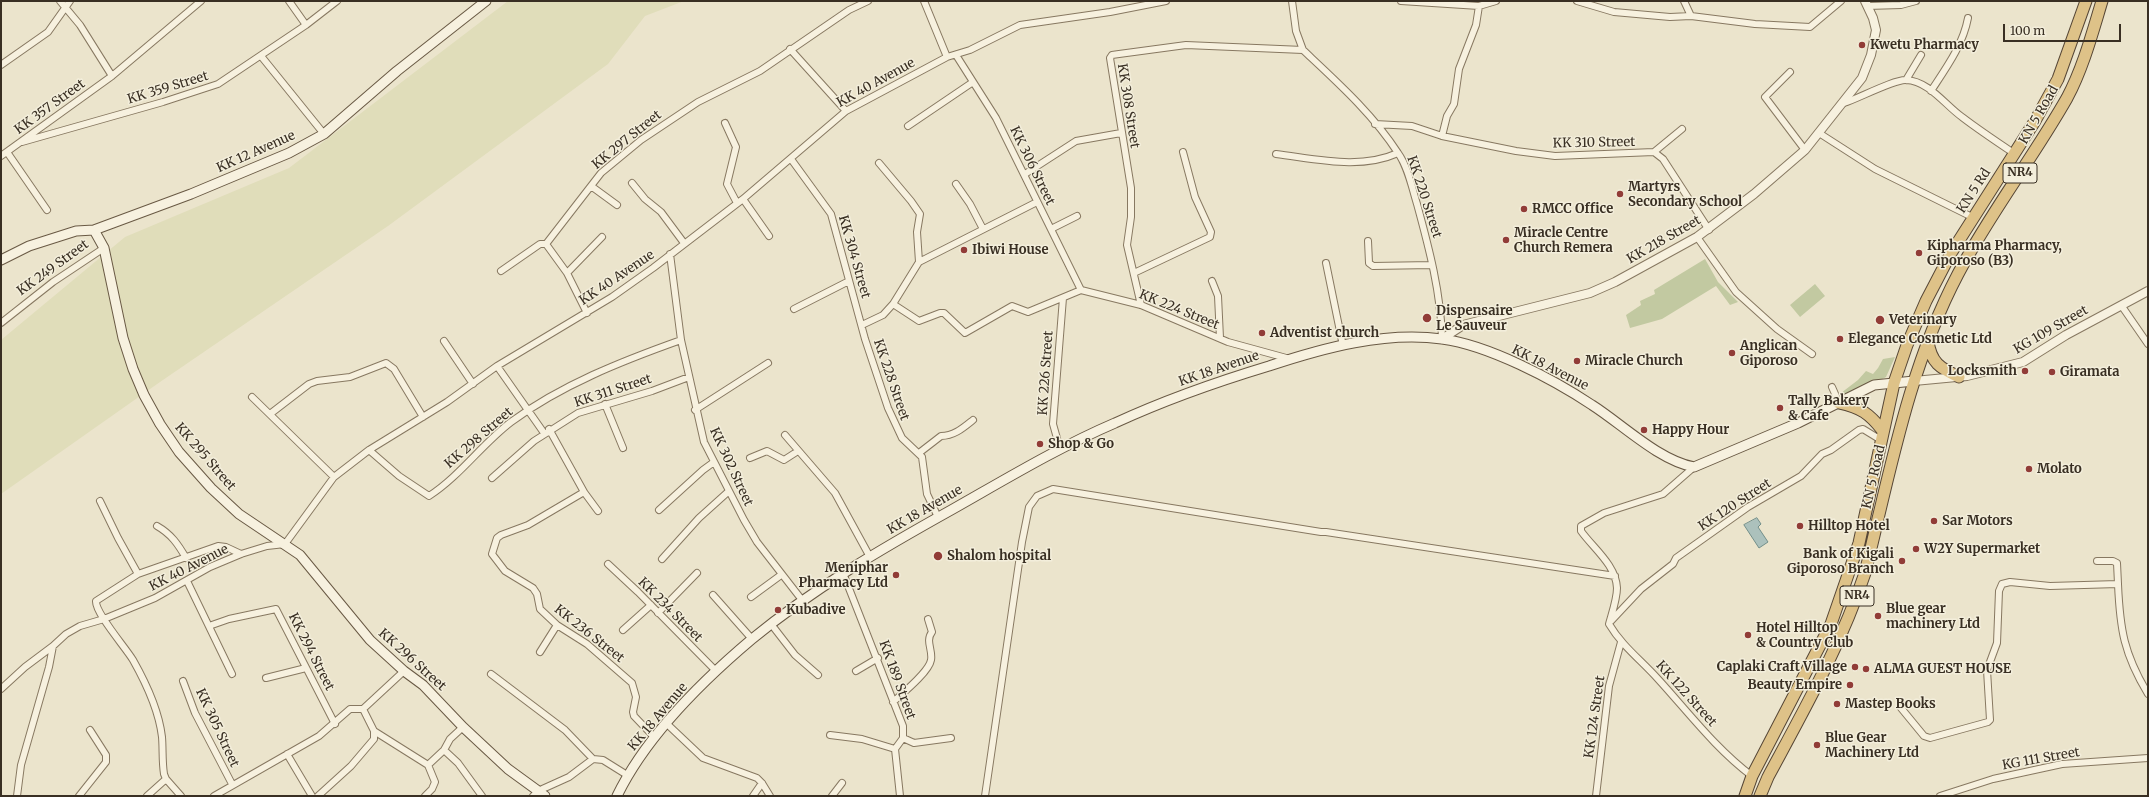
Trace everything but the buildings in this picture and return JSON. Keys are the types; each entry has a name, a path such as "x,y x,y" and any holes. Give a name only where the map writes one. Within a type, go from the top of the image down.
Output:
{"highway":[{"path":"2077,1 2082,16"},
{"name":"NR4","path":"2082,16 2086,1"},
{"name":"KN 5 Road","path":"1928,341 1958,273 2067,96 2084,60 2102,1"},
{"name":"KN 5 Rd","path":"1894,383 1907,344 1926,301 1951,253 2015,154 2058,79 2082,16"},
{"path":"1928,341 1930,354 1935,362 1945,370 1959,377"},
{"name":"NR4","path":"1914,381 1928,341"},
{"name":"KN 5 Road","path":"1760,796 1768,777 1827,666 1858,596 1865,573 1903,415 1914,381"},
{"name":"KN 5 Road","path":"1745,796 1752,776 1831,624 1859,543 1894,383"},
{"path":"1840,403 1860,408 1874,420 1882,436"}],"main road":[{"name":"KK 12 Avenue","path":"1,260 28,246 76,231 94,230 191,194 289,153 324,134 397,71 486,1"},
{"name":"KK 249 Street","path":"94,230 104,248"},
{"name":"KK 295 Street","path":"104,248 127,353 144,395 160,424 179,452 211,488 256,528 285,544"},
{"name":"KK 18 Avenue","path":"617,796 627,775 666,723 688,697 752,639 802,600 870,557 938,517 1060,449 1112,424 1194,390 1290,359 1343,346 1396,338 1442,339 1486,351 1531,371 1592,405 1668,457 1694,467"},
{"path":"1694,467 1798,423 1874,385 1914,381"},
{"name":"KK 296 Street","path":"285,544 300,555 323,581 370,640 404,671 428,690 462,727 538,794"}],"street":[{"path":"60,1 80,24 112,76"},
{"path":"1,65 48,32 66,9 70,1"},
{"name":"KK 357 Street","path":"4,154 112,76 201,1"},
{"path":"289,1 306,25"},
{"name":"KK 359 Street","path":"22,142 77,128 201,91 232,76 306,25 337,1"},
{"name":"KK 297 Street","path":"546,244 591,186 615,161 672,118 698,102 760,71 849,10 868,1"},
{"path":"924,1 947,57"},
{"name":"KK 40 Avenue","path":"1,689 25,667 66,634 80,626 104,619 155,598 210,567 241,554 267,546 285,544 334,477 369,450 474,384 497,366 618,293 743,199 791,159 819,132 846,111 947,57 956,56 1024,24 1110,12 1166,1"},
{"path":"1292,1 1296,31 1302,50"},
{"path":"1401,1 1479,6 1496,1"},
{"path":"1577,1 1614,12 1670,17 1691,16 1755,24 1810,27 1841,1"},
{"path":"1684,1 1691,16"},
{"path":"1866,3 1901,5 1916,1"},
{"name":"KK 218 Street","path":"1442,339 1462,325 1590,293 1614,282 1697,237 1754,194 1805,150 1844,103 1862,78 1871,55 1876,30 1866,3"},
{"path":"1442,136 1447,116 1454,104 1459,69 1476,25 1479,6"},
{"path":"1931,91 1956,52 1966,28 1968,18"},
{"name":"KK 308 Street","path":"1141,305 1127,245 1132,204 1109,61 1112,55 1186,45 1302,50"},
{"path":"790,49 846,111"},
{"name":"KK 220 Street","path":"1302,50 1333,79 1375,124 1398,153 1414,193 1432,265 1442,339"},
{"path":"1906,80 1921,55"},
{"path":"261,56 324,134"},
{"name":"KK 306 Street","path":"956,56 996,118 1082,290"},
{"path":"1790,72 1764,97 1805,150"},
{"path":"1844,103 1864,96 1887,85 1906,80 1918,83 1931,91 1960,116 2015,154"},
{"path":"908,126 973,82"},
{"path":"725,123 736,147 727,184 737,203"},
{"name":"KK 310 Street","path":"1375,124 1412,126 1442,136 1516,151 1555,156 1654,152 1663,159 1708,230"},
{"path":"1654,152 1682,129"},
{"path":"1025,174 1076,141 1121,133"},
{"path":"1819,133 1875,169 1974,218"},
{"path":"1134,273 1210,237 1210,232 1197,202 1183,152"},
{"path":"1276,154 1354,163 1374,161 1398,153"},
{"path":"4,154 48,210"},
{"name":"KK 304 Street","path":"791,159 831,214 862,325"},
{"path":"879,163 920,214 917,232 919,262 1037,202"},
{"path":"632,183 645,199 661,212 684,243"},
{"path":"956,184 970,204 983,229"},
{"path":"591,186 617,205"},
{"path":"743,199 769,236"},
{"path":"1051,229 1077,216"},
{"path":"567,273 602,237"},
{"path":"1697,237 1725,279 1740,297 1783,333 1812,354"},
{"path":"1368,241 1369,262 1373,266 1432,265"},
{"path":"501,270 540,244 546,244 567,273 587,312"},
{"name":"KK 249 Street","path":"1,323 53,282 104,248"},
{"name":"KK 302 Street","path":"670,254 680,340 695,410 704,442 757,542 781,575 802,600"},
{"name":"KK 228 Street","path":"919,262 894,304 883,315 862,325 893,422 906,443 919,453"},
{"path":"1326,263 1343,346"},
{"path":"794,309 849,281"},
{"path":"1212,281 1218,296 1220,338"},
{"path":"894,304 919,321 940,312 944,313 965,333 1012,306 1028,312 1082,290"},
{"name":"KK 224 Street","path":"1082,290 1141,305 1220,338 1290,359"},
{"name":"KG 109 Street","path":"1914,381 1959,377 1987,372 2023,362 2120,305 2148,291"},
{"name":"KK 226 Street","path":"1060,449 1053,424 1063,298"},
{"path":"2120,305 2148,344"},
{"name":"KK 298 Street","path":"369,450 399,476 430,496 510,423 528,410 592,376 680,340"},
{"path":"444,341 474,384"},
{"path":"270,414 309,384 317,381 350,377 386,363 394,369 423,417"},
{"path":"695,410 768,363"},
{"path":"497,366 528,410 547,431 584,492 598,510"},
{"name":"KK 311 Street","path":"492,478 547,431 578,413 604,404 652,391 689,377"},
{"path":"1832,387 1840,403"},
{"path":"252,397 334,477"},
{"path":"604,404 622,448"},
{"path":"938,517 927,494 924,463 919,453 941,436 948,436 957,433 974,420"},
{"name":"KK 120 Street","path":"1610,622 1641,589 1673,564 1676,558 1748,507 1801,476 1822,454 1850,435 1863,429 1882,436"},
{"path":"785,434 798,452 835,493 870,557"},
{"path":"750,458 767,451 784,460 798,452"},
{"path":"659,510 703,470 714,462"},
{"path":"1610,622 1617,588 1615,576 1609,565 1581,531 1581,526 1604,513 1663,494 1694,467"},
{"path":"985,796 1021,550 1029,507 1037,496 1053,489 1321,532 1615,576"},
{"path":"662,559 699,518 729,491"},
{"name":"KK 236 Street","path":"584,492 528,525 500,535 497,538 492,554 504,571 533,588 537,594 540,609 557,625 587,644 632,684 636,697 633,712 634,716 655,738"},
{"path":"100,501 138,574"},
{"path":"157,526 168,532 178,544 186,558"},
{"path":"181,796 166,779 162,765 162,739 154,707 133,660 104,619 96,604 96,601 138,574 218,546 226,547 241,554"},
{"path":"2097,561 2113,560 2117,563 2119,620 2124,642 2133,669 2148,694"},
{"name":"KK 234 Street","path":"608,564 716,671"},
{"path":"658,613 697,573"},
{"name":"KK 189 Street","path":"844,573 903,726 903,738 895,749"},
{"path":"751,597 781,575"},
{"path":"187,581 232,674"},
{"path":"1902,708 1924,736 1930,738 1989,721 1987,670 1997,643 1999,591 2002,584 2010,582 2050,586 2118,584"},
{"path":"713,595 752,639"},
{"path":"623,630 651,605"},
{"name":"KK 294 Street","path":"209,626 229,619 276,609 335,724"},
{"path":"893,702 926,669 931,661 929,638 932,631 928,618"},
{"name":"KK 122 Street","path":"1610,622 1620,642 1654,675 1695,723 1735,763 1752,776"},
{"path":"771,624 795,655 818,675"},
{"path":"540,652 557,625"},
{"name":"KK 124 Street","path":"1596,796 1609,686 1620,642"},
{"path":"17,796 21,765 49,667 53,646"},
{"path":"856,671 878,658"},
{"path":"266,678 306,668"},
{"name":"KK 305 Street","path":"214,796 232,784 319,736 335,724 350,709 363,709 404,671"},
{"path":"491,674 565,730 593,759 603,760 627,775"},
{"name":"KK 305 Street","path":"183,681 195,712 232,784"},
{"path":"318,796 370,746 374,739 374,731 363,709"},
{"path":"666,723 703,758 757,778 770,796"},
{"path":"428,765 444,750 450,738 462,727"},
{"path":"79,796 106,762 106,755 90,730"},
{"path":"374,731 428,765 435,782 432,789 425,796"},
{"path":"830,735 862,739 895,749 900,796"},
{"path":"903,738 914,743 951,738"},
{"path":"444,750 458,763 482,796"},
{"path":"287,754 312,796"},
{"name":"KG 111 Street","path":"1940,796 1993,779 2062,764 2148,758"},
{"path":"538,794 569,777 593,759"},
{"path":"147,796 166,779"},
{"path":"753,796 762,783"},
{"path":"832,796 842,783"}],"shaded area":[{"path":"508,1 684,1 645,16 608,64 388,226 160,382 1,494 1,340 125,237 289,168"}],"green space":[{"path":"1705,259 1718,282 1738,302 1730,305 1716,286 1662,319 1630,328 1626,315 1641,305 1640,301 1655,294 1654,290"},
{"path":"1815,284 1825,296 1800,317 1790,305"},
{"path":"1895,357 1886,377 1844,400 1841,393 1858,380 1866,371 1873,374 1883,359"}],"water":[{"path":"1757,518 1761,524 1758,527 1768,542 1759,548 1744,525"}],"place":[{"name":"Kwetu Pharmacy","path":"1862,45"},
{"name":"Martyrs Secondary School","path":"1620,194"},
{"name":"RMCC Office","path":"1524,209"},
{"name":"Miracle Centre Church Remera","path":"1506,240"},
{"name":"Ibiwi House","path":"964,250"},
{"name":"Kipharma Pharmacy, Giporoso (B3)","path":"1919,253"},
{"name":"Dispensaire Le Sauveur","path":"1427,318"},
{"name":"Veterinary","path":"1880,320"},
{"name":"Adventist church","path":"1262,333"},
{"name":"Elegance Cosmetic Ltd","path":"1840,339"},
{"name":"Anglican Giporoso","path":"1732,353"},
{"name":"Miracle Church","path":"1577,361"},
{"name":"Locksmith","path":"2025,371"},
{"name":"Giramata","path":"2052,372"},
{"name":"Tally Bakery & Cafe","path":"1780,408"},
{"name":"Happy Hour","path":"1644,430"},
{"name":"Shop & Go","path":"1040,444"},
{"name":"Molato","path":"2029,469"},
{"name":"Sar Motors","path":"1934,521"},
{"name":"Hilltop Hotel","path":"1800,526"},
{"name":"W2Y Supermarket","path":"1916,549"},
{"name":"Shalom hospital","path":"938,556"},
{"name":"Bank of Kigali Giporoso Branch","path":"1902,561"},
{"name":"Meniphar Pharmacy Ltd","path":"896,575"},
{"name":"Kubadive","path":"778,610"},
{"name":"Blue gear machinery Ltd","path":"1878,616"},
{"name":"Hotel Hilltop & Country Club","path":"1748,635"},
{"name":"Caplaki Craft Village","path":"1855,667"},
{"name":"ALMA GUEST HOUSE","path":"1866,669"},
{"name":"Beauty Empire","path":"1850,685"},
{"name":"Mastep Books","path":"1837,704"},
{"name":"Blue Gear Machinery Ltd","path":"1817,745"}]}
